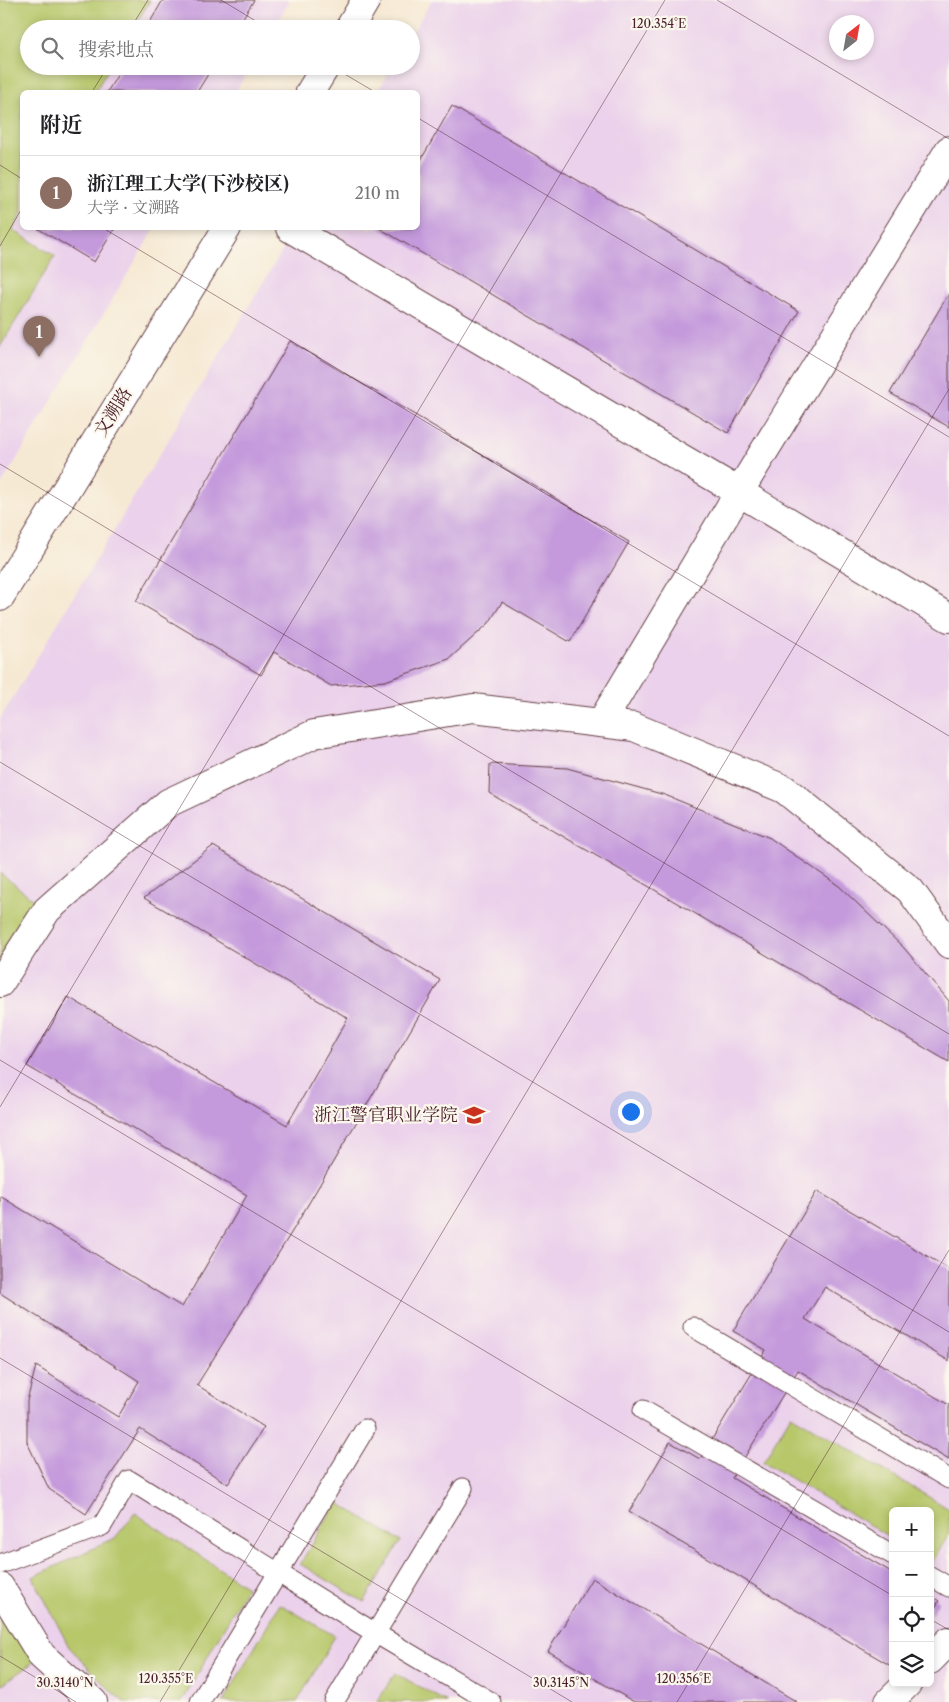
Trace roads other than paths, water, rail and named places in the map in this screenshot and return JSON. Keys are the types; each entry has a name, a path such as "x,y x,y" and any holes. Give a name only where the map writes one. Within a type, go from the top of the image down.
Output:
{"street":[{"path":"354,20 366,0"},
{"path":"311,90 320,75"},
{"path":"601,723 739,492 949,150"},
{"name":"文溯路","path":"0,597 226,230"},
{"path":"293,230 949,618"},
{"path":"0,983 47,910 168,803 314,734 473,708 634,727 784,789 910,890 949,944"},
{"path":"0,1587 42,1656 93,1702"},
{"path":"934,1656 949,1642"},
{"path":"889,1702 904,1687"}],"lane":[{"path":"693,1327 949,1479"},
{"path":"643,1410 890,1552"},
{"path":"200,1702 365,1429"},
{"path":"0,1564 102,1526 129,1480 490,1702"},
{"path":"334,1702 462,1488"},
{"path":"934,1578 949,1587"}],"place":[{"name":"浙江理工大学(下沙校区)","path":"39,357"},
{"name":"浙江警官职业学院","path":"474,1115"}]}
